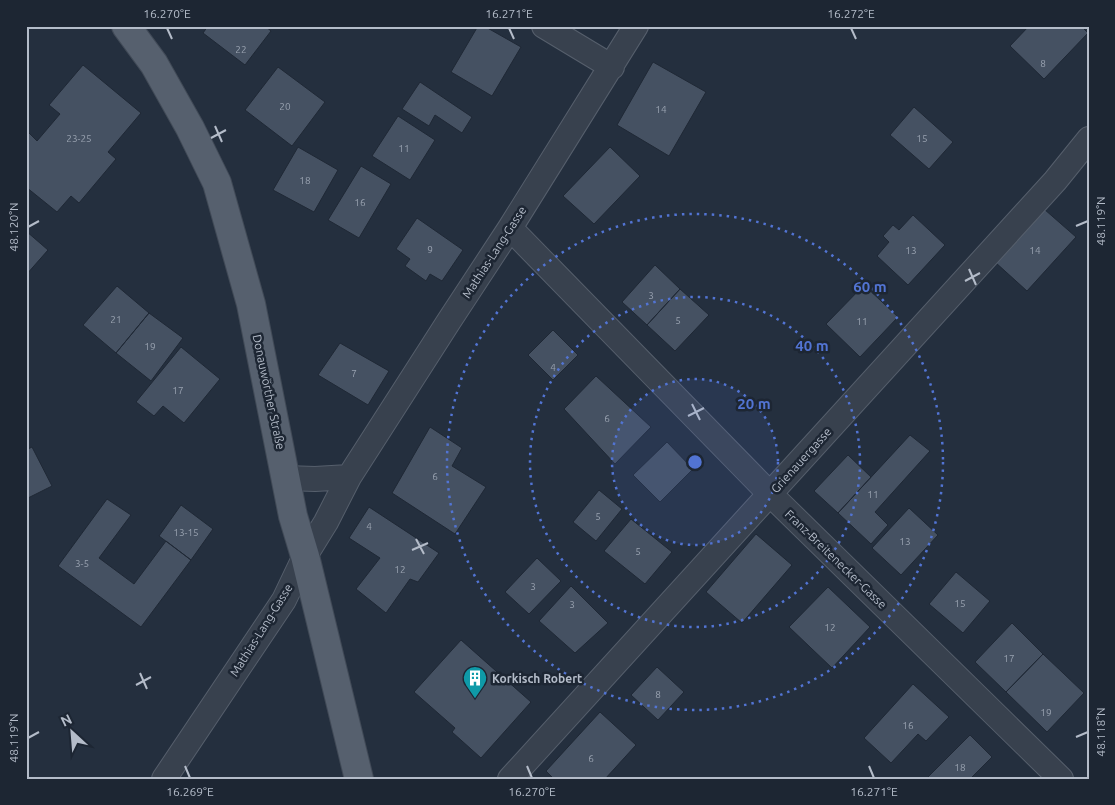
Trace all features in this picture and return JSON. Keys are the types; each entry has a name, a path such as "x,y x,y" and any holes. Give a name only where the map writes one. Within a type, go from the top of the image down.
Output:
{"main road":[{"name":"Donauwörther Straße","path":"126,26 154,64 190,128 216,183 251,304 293,516 305,556 359,779"}],"street":[{"path":"544,26 612,68"},
{"name":"Mathias-Lang-Gasse","path":"164,779 284,600 305,556 326,522 349,476 510,228 612,68 636,26"},
{"name":"Grienauergasse","path":"510,779 1055,181 1089,138"},
{"name":"Franz-Breitenecker-Gasse","path":"510,228 770,494 1061,779"},
{"path":"286,478 315,479 349,476"}],"building":[{"path":"208,26 265,26 271,31 245,65 203,33"},
{"path":"478,26 484,26 521,47 492,96 451,72"},
{"path":"1029,26 1081,26 1088,33 1044,79 1010,46"},
{"path":"653,62 706,92 669,156 617,125"},
{"path":"83,65 141,113 108,152 116,159 79,203 71,196 57,212 26,187 26,136 29,133 37,141 60,114 49,105"},
{"path":"278,67 325,102 292,146 245,110"},
{"path":"420,82 472,117 462,133 435,115 429,126 402,109"},
{"path":"914,107 953,142 929,169 890,135"},
{"path":"398,116 435,140 410,180 372,156"},
{"path":"298,147 338,170 314,212 273,190"},
{"path":"610,147 640,176 594,224 563,196"},
{"path":"361,166 391,184 359,238 328,220"},
{"path":"1044,209 1076,237 1027,291 995,262"},
{"path":"913,215 945,245 908,285 877,256 889,242 883,236 893,225 899,230"},
{"path":"417,218 463,250 442,281 430,274 426,281 405,266 410,259 396,249"},
{"path":"26,231 48,250 26,275"},
{"path":"655,265 680,289 647,325 622,302"},
{"path":"864,285 898,317 860,357 826,324"},
{"path":"117,286 149,313 116,353 83,325"},
{"path":"680,289 709,315 675,351 647,325"},
{"path":"149,313 183,338 151,381 116,353"},
{"path":"553,330 578,355 553,380 528,355"},
{"path":"340,343 389,371 368,405 318,375"},
{"path":"181,347 220,379 184,423 163,406 154,416 136,402"},
{"path":"596,376 651,427 615,464 564,409"},
{"path":"430,427 462,448 452,466 486,487 455,534 392,493"},
{"path":"910,435 930,451 875,512 888,525 871,544 838,513"},
{"path":"667,442 693,469 660,502 633,475"},
{"path":"32,447 52,486 26,499 26,450"},
{"path":"848,455 871,477 838,513 814,491"},
{"path":"599,490 622,509 596,541 573,522"},
{"path":"107,499 131,515 99,558 134,584 166,541 191,560 141,627 58,566"},
{"path":"181,505 213,529 191,560 159,536"},
{"path":"369,507 439,553 418,582 410,579 386,613 356,589 380,558 349,538"},
{"path":"909,508 938,535 901,575 872,548"},
{"path":"631,519 672,552 645,584 604,551"},
{"path":"756,534 792,565 742,623 706,592"},
{"path":"537,558 561,581 529,614 505,592"},
{"path":"956,572 990,601 963,633 929,604"},
{"path":"571,586 608,623 575,653 539,621"},
{"path":"828,587 870,627 832,668 789,627"},
{"path":"1012,623 1043,654 1006,692 975,662"},
{"name":"Korkisch Robert","path":"461,640 531,702 481,758 452,732 455,728 414,692"},
{"path":"1043,654 1084,693 1047,732 1006,692"},
{"path":"657,667 684,692 658,720 631,695"},
{"path":"913,684 949,717 926,741 918,734 891,763 864,738"},
{"path":"600,712 636,745 605,779 554,779 546,771"},
{"path":"970,735 992,757 970,779 931,779 928,777"}],"place":[{"name":"Korkisch Robert","path":"475,699"}]}
